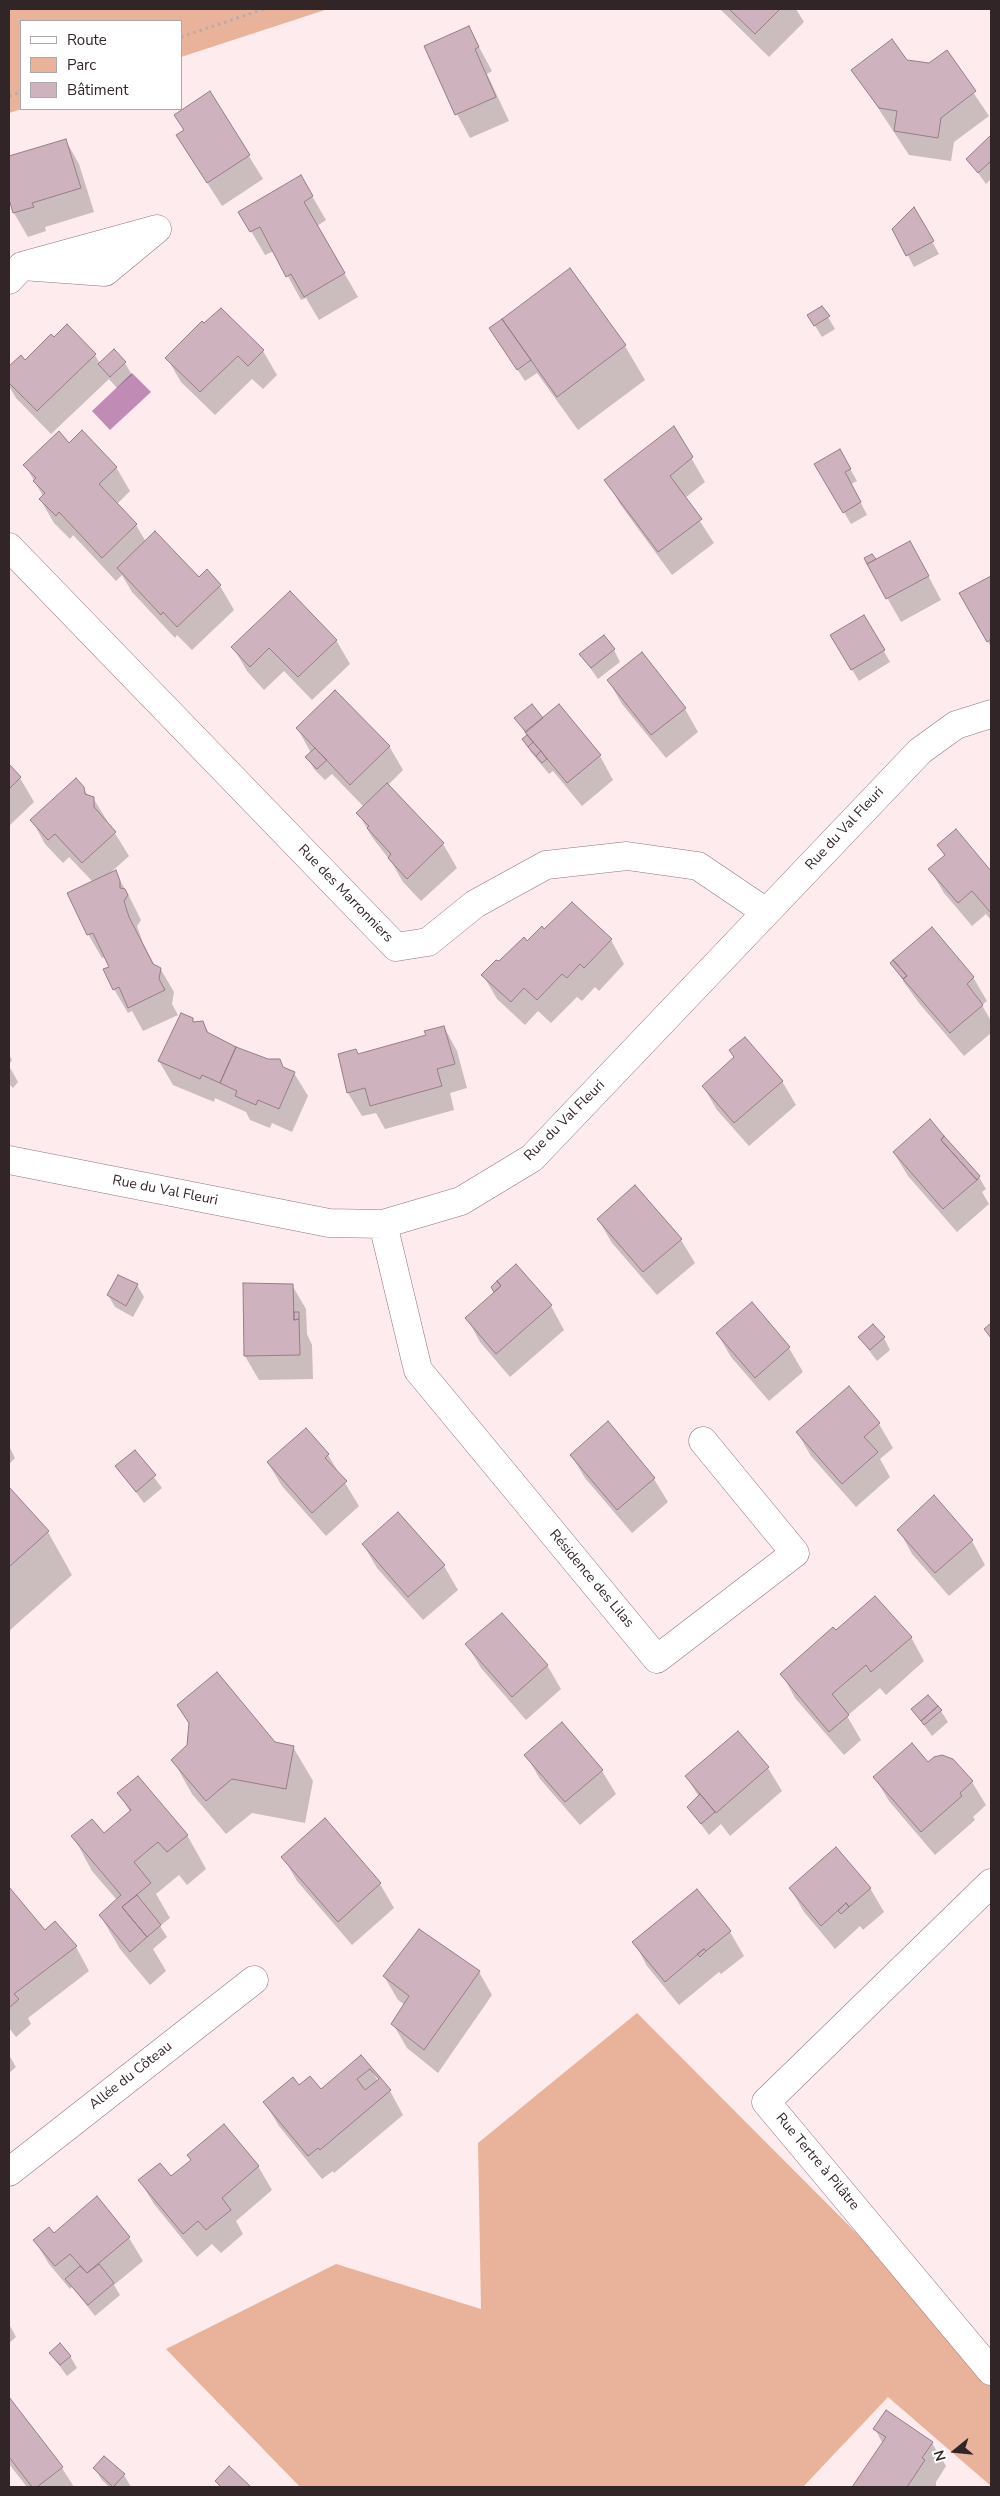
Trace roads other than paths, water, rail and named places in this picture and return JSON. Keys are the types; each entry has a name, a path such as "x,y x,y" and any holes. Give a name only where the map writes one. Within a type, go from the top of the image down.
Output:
{"street":[{"name":"Rue des Marronniers","path":"9,547 396,946 428,942 475,904 546,865 626,856 698,866 766,912"},
{"name":"Rue du Val Fleuri","path":"9,1160 330,1223 383,1224 461,1201 532,1158 920,751 956,725 991,714"},
{"name":"Résidence des Lilas","path":"383,1224 418,1370 657,1658 795,1553 703,1441"},
{"name":"Rue Tertre à Pilâtre","path":"991,1883 766,2102 991,2371"},
{"name":"Allée du Côteau","path":"9,2172 254,1980"}]}
